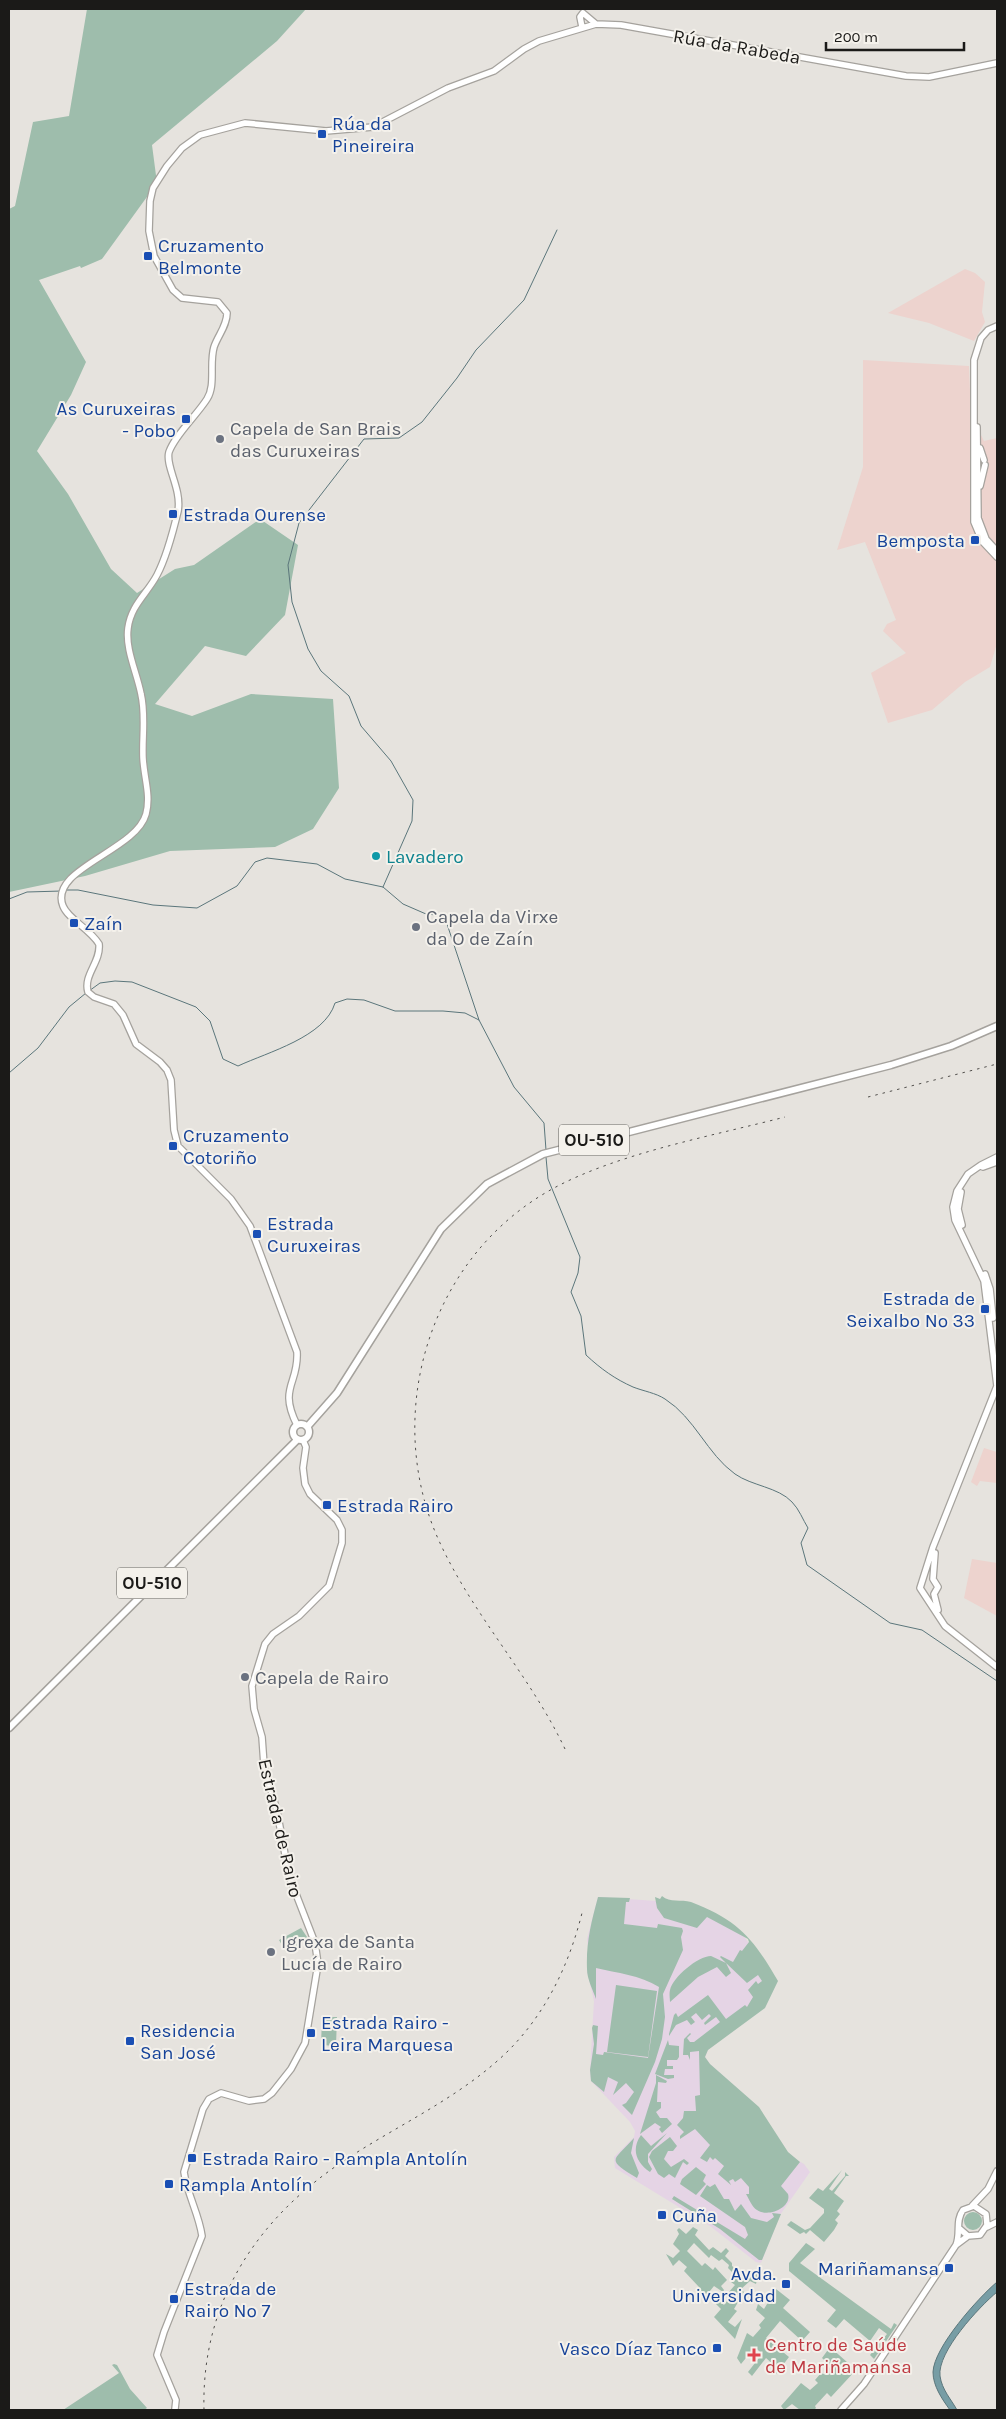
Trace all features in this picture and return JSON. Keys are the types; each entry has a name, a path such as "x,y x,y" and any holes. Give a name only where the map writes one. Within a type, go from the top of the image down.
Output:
{"main road":[{"name":"OU-510","path":"9,1728 300,1440 308,1436 307,1427 337,1393 441,1229 487,1184 544,1154 891,1065 951,1046 997,1026"},
{"path":"300,1440 292,1432 297,1425 303,1424 307,1427"}],"street":[{"path":"582,27 580,17 583,13 596,24"},
{"path":"297,1425 288,1403 290,1384 298,1361 297,1352 250,1226 232,1199 178,1146 174,1130 171,1080 167,1070 160,1062 136,1044 123,1015 114,1004 94,997 88,992 88,982 98,960 99,944 85,926 63,908 61,897 63,888 72,876 130,837 139,828 146,816 149,795 143,757 143,710 128,635 128,625 137,601 157,576 164,559 180,497 170,464 169,452 208,397 214,348 227,321 227,312 218,302 182,298 168,283 154,256 149,231 150,201 153,188 167,166 182,148 200,135 245,123 326,132 373,127 448,88 494,71 524,49 539,41 596,24"},
{"name":"Rúa da Rabeda","path":"596,24 616,24 906,76 929,78 997,63"},
{"path":"997,327 986,332 978,344 975,356 974,404 976,445 980,463 974,516 977,533 984,544 997,557"},
{"path":"980,346 986,336 997,327"},
{"path":"977,417 974,404 980,346 986,332"},
{"path":"976,389 977,533 989,546 996,550"},
{"path":"977,503 982,531 996,550"},
{"path":"992,1308 988,1291 956,1220 953,1207 957,1191 968,1174 980,1164 997,1157"},
{"path":"997,1162 981,1168 970,1177 962,1188 958,1205 963,1228 987,1280 997,1348"},
{"path":"984,1284 996,1365 997,1386 933,1547 920,1592 926,1596 942,1622 950,1630 997,1667"},
{"path":"997,1398 933,1559 933,1579 938,1587 934,1594 937,1608 949,1626 997,1663"},
{"name":"Estrada de Rairo","path":"175,2409 176,2400 157,2355 164,2332 202,2236 200,2220 184,2172 203,2109 209,2099 221,2093 255,2101 264,2099 272,2093 300,2056 306,2043 317,1969 315,1943 289,1876 277,1811 264,1765 262,1737 254,1709 252,1686 265,1644 273,1634 299,1616 329,1586 342,1543 342,1530 337,1520 310,1494 305,1484 303,1468 306,1447 300,1440"},
{"path":"924,1579 933,1579"},
{"path":"926,1596 934,1594"},
{"path":"841,2410 864,2384 956,2245 960,2229 959,2215 964,2209 972,2206 988,2188 997,2171"},
{"path":"986,2227 987,2218 983,2210 988,2188"},
{"path":"972,2206 983,2210"},
{"path":"987,2218 997,2220"},
{"path":"956,2245 968,2236 980,2235 986,2227 997,2220"},
{"path":"960,2229 968,2236"}],"shaded area":[{"path":"965,269 975,273 985,282 982,312 985,322 974,341 929,323 888,313"},
{"path":"863,360 969,366 971,415 984,441 997,438 997,643 990,667 965,682 932,710 888,723 871,673 906,653 883,631 887,624 896,620 865,542 837,550 863,467"},
{"path":"984,1448 997,1452 997,1483 980,1481 977,1486 971,1482"},
{"path":"972,1559 997,1563 997,1616 964,1598"},
{"path":"598,1897 686,1903 737,1927 777,1981 708,2050 705,2057 710,2064 758,2107 785,2153 804,2164 810,2172 780,2215 761,2263 756,2262 710,2226 615,2168 614,2157 634,2137 635,2131 630,2122 591,2081 594,2001 587,1971 589,1955 587,1939"}],"green space":[{"path":"87,9 306,9 277,41 152,145 157,183 102,259 81,268 80,266 39,280 86,362 71,395 37,451 68,494 111,569 137,593 175,569 194,565 260,519 298,545 285,615 246,656 205,646 155,704 192,716 251,694 333,699 339,788 313,829 275,847 170,851 85,876 9,892 9,209 15,206 33,122 69,116"},
{"path":"662,1896 672,1900 691,1902 721,1916 733,1924 752,1942 778,1981 765,2008 708,2050 705,2057 710,2064 759,2107 788,2152 800,2162 781,2186 788,2194 788,2199 787,2203 779,2210 767,2213 755,2209 746,2194 749,2194 749,2187 741,2178 735,2182 733,2179 729,2181 731,2185 718,2174 724,2166 715,2158 713,2160 710,2157 707,2162 700,2158 710,2145 695,2129 680,2139 684,2132 677,2125 683,2118 684,2111 696,2111 695,2096 700,2095 699,2051 690,2052 690,2060 688,2055 683,2055 684,2039 690,2033 687,2038 690,2042 694,2042 720,2022 716,2017 705,2025 704,2023 711,2016 709,2014 702,2020 696,2013 691,2017 695,2022 691,2025 687,2020 676,2025 669,2036 674,2015 676,2013 678,2017 708,1995 726,2019 745,2005 747,2007 753,1997 748,1990 756,1981 758,1984 762,1981 758,1975 747,1983 720,1957 733,1962 740,1950 742,1951 749,1942 748,1939 707,1917 697,1928 664,1918 657,1908 655,1897 660,1899"},
{"path":"598,1897 630,1898 629,1902 626,1902 624,1924 657,1928 658,1924 682,1928 683,1931 681,1937 683,1950 663,1994 665,2017 662,2039 655,2062 632,2115 622,2105 626,2103 634,2092 626,2083 613,2095 618,2082 608,2077 604,2092 591,2081 590,2070 594,2044 592,2028 593,2025 598,2026 596,2054 603,2055 604,2052 648,2058 659,1987 636,1977 596,1968 596,1999 588,1977 587,1950"},
{"path":"301,1928 307,1937 306,1940 286,1952 279,1940"},
{"path":"711,1956 726,1963 731,1973 726,1977 717,1967 698,1977 670,2002 672,1985 693,1963"},
{"path":"616,1985 657,1991 648,2057 607,2052"},
{"path":"322,2017 337,2017 336,2046 321,2045"},
{"path":"668,2040 669,2045 679,2046 679,2057 677,2060 667,2060 667,2066 673,2066 673,2069 665,2069 664,2075 674,2075 674,2078 668,2079 655,2074"},
{"path":"656,2075 667,2081 666,2083 658,2082 657,2102 661,2102 661,2108 656,2112 660,2118 667,2118 672,2124 662,2133 659,2129 661,2127 655,2123 640,2134 656,2083"},
{"path":"667,2133 648,2154 648,2162 652,2169 650,2172 641,2164 636,2155 638,2140 641,2135 651,2146"},
{"path":"670,2137 677,2146 673,2151 668,2151 664,2159 671,2167 684,2159 689,2163 687,2165 683,2162 675,2178 669,2174 664,2178 658,2174 649,2157 652,2151"},
{"path":"634,2138 631,2153 639,2173 637,2178 616,2163 617,2156"},
{"path":"696,2167 706,2175 703,2181 706,2184 696,2195 680,2184 682,2179"},
{"path":"842,2170 829,2189 832,2191 845,2176 845,2172 849,2176 846,2176 834,2193 844,2201 837,2211 840,2214 835,2220 838,2223 824,2242 810,2230 806,2234 804,2232 800,2234 787,2225 791,2221 805,2230 810,2228 824,2213 824,2209 809,2198 818,2188 823,2191"},
{"path":"715,2184 724,2199 729,2199 735,2211 741,2204 751,2218 767,2222 774,2217 772,2213 781,2214 762,2260 759,2260 720,2229 672,2199 674,2196 745,2239 748,2235 745,2227 700,2196 707,2185 710,2187"},
{"path":"969,2212 977,2212 982,2217 980,2228 969,2230 964,2225 964,2217"},
{"path":"693,2227 698,2230 695,2235 709,2250 713,2247 721,2253 726,2248 729,2251 725,2256 732,2263 732,2266 740,2272 742,2270 750,2277 755,2273 758,2275 756,2284 750,2281 741,2289 744,2292 734,2309 737,2311 728,2322 735,2327 742,2319 735,2339 714,2317 721,2309 715,2303 718,2299 724,2305 731,2296 728,2293 735,2285 731,2282 736,2276 728,2268 729,2265 722,2259 719,2261 711,2255 709,2258 694,2243 687,2251 702,2266 705,2263 713,2270 715,2267 727,2280 721,2286 724,2290 723,2292 714,2286 705,2297 697,2291 699,2287 684,2271 687,2267 679,2260 673,2266 666,2254 673,2258 680,2251 673,2244 679,2234 677,2230 679,2228 686,2234"},
{"path":"806,2243 815,2249 800,2263 891,2329 894,2323 897,2325 874,2359 870,2355 887,2334 879,2328 870,2341 844,2319 836,2328 827,2321 836,2310 789,2271 789,2263"},
{"path":"776,2289 790,2300 783,2308 810,2332 802,2341 780,2321 766,2338 789,2357 776,2374 772,2371 776,2367 766,2358 752,2376 748,2372 762,2354 755,2347 741,2364 737,2358 747,2333 753,2337 761,2328 759,2325 765,2318 756,2310 758,2304 764,2309"},
{"path":"830,2347 856,2370 831,2397 827,2393 815,2406 814,2410 800,2410 792,2404 784,2410 781,2406 801,2383 810,2390 818,2383 815,2380 821,2373 824,2374 831,2366 822,2358"},
{"path":"112,2365 117,2365 130,2389 147,2408 144,2410 63,2410 119,2373"}],"water":[{"path":"997,2282 997,2292 970,2319 945,2355 940,2376 947,2394 957,2410 950,2410 936,2387 933,2372 935,2362 958,2324 979,2299"}],"waterway":[{"path":"383,887 412,821 413,800 391,761 361,726 349,696 321,671 308,649 292,602 288,565 299,523 364,439 399,438 422,422 457,378 476,350 524,300 557,230"},
{"path":"66,890 78,890 153,905 197,908 237,886 255,862 267,858 317,864 345,879 383,887 403,904 426,914 437,915 447,924 479,1020"},
{"path":"9,899 27,892 62,891"},
{"path":"89,991 100,983 115,981 132,982 196,1007 210,1021 223,1059 238,1066 279,1049 308,1034 329,1015 335,1003 347,999 364,1000 395,1011 465,1013 479,1020 514,1087 544,1123 546,1150"},
{"path":"9,1073 38,1048 69,1007 86,993"},
{"path":"546,1157 548,1179 580,1257 578,1273 571,1292 581,1316 586,1355 620,1381 661,1397 675,1407 685,1416 716,1457 735,1474 780,1493 792,1502 808,1528 801,1543 807,1565 890,1623 922,1630 997,1681"}],"railway":[{"path":"868,1097 997,1064"},
{"path":"565,1749 534,1694 465,1589 436,1534 421,1486 415,1436 418,1387 429,1339 449,1293 477,1252 512,1217 554,1188 607,1165 636,1155 785,1117"},
{"path":"204,2410 206,2370 213,2332 225,2297 242,2264 263,2234 288,2206 316,2181 368,2145 471,2082 508,2051 534,2021 545,2004 563,1969 582,1913"}],"place":[{"name":"Rúa da Pineireira","path":"322,134"},
{"name":"Cruzamento Belmonte","path":"148,256"},
{"name":"As Curuxeiras - Pobo","path":"186,419"},
{"name":"Capela de San Brais das Curuxeiras","path":"220,439"},
{"name":"Estrada Ourense","path":"173,514"},
{"name":"Bemposta","path":"975,540"},
{"name":"Lavadero","path":"376,856"},
{"name":"Zaín","path":"74,923"},
{"name":"Capela da Virxe da O de Zaín","path":"416,927"},
{"name":"Cruzamento Cotoriño","path":"173,1146"},
{"name":"Estrada Curuxeiras","path":"257,1234"},
{"name":"Estrada de Seixalbo Nº 33","path":"985,1309"},
{"name":"Estrada Rairo","path":"327,1505"},
{"name":"Capela de Rairo","path":"245,1677"},
{"name":"Igrexa de Santa Lucía de Rairo","path":"271,1952"},
{"name":"Estrada Rairo - Leira Marquesa","path":"311,2033"},
{"name":"Residencia San José","path":"130,2041"},
{"name":"Estrada Rairo - Rampla Antolín","path":"192,2158"},
{"name":"Rampla Antolín","path":"169,2184"},
{"name":"Cuña","path":"662,2215"},
{"name":"Mariñamansa","path":"949,2268"},
{"name":"Avda. Universidad","path":"786,2284"},
{"name":"Estrada de Rairo Nº 7","path":"174,2299"},
{"name":"Vasco Díaz Tanco","path":"717,2348"},
{"name":"Centro de Saúde de Mariñamansa","path":"754,2355"}]}
